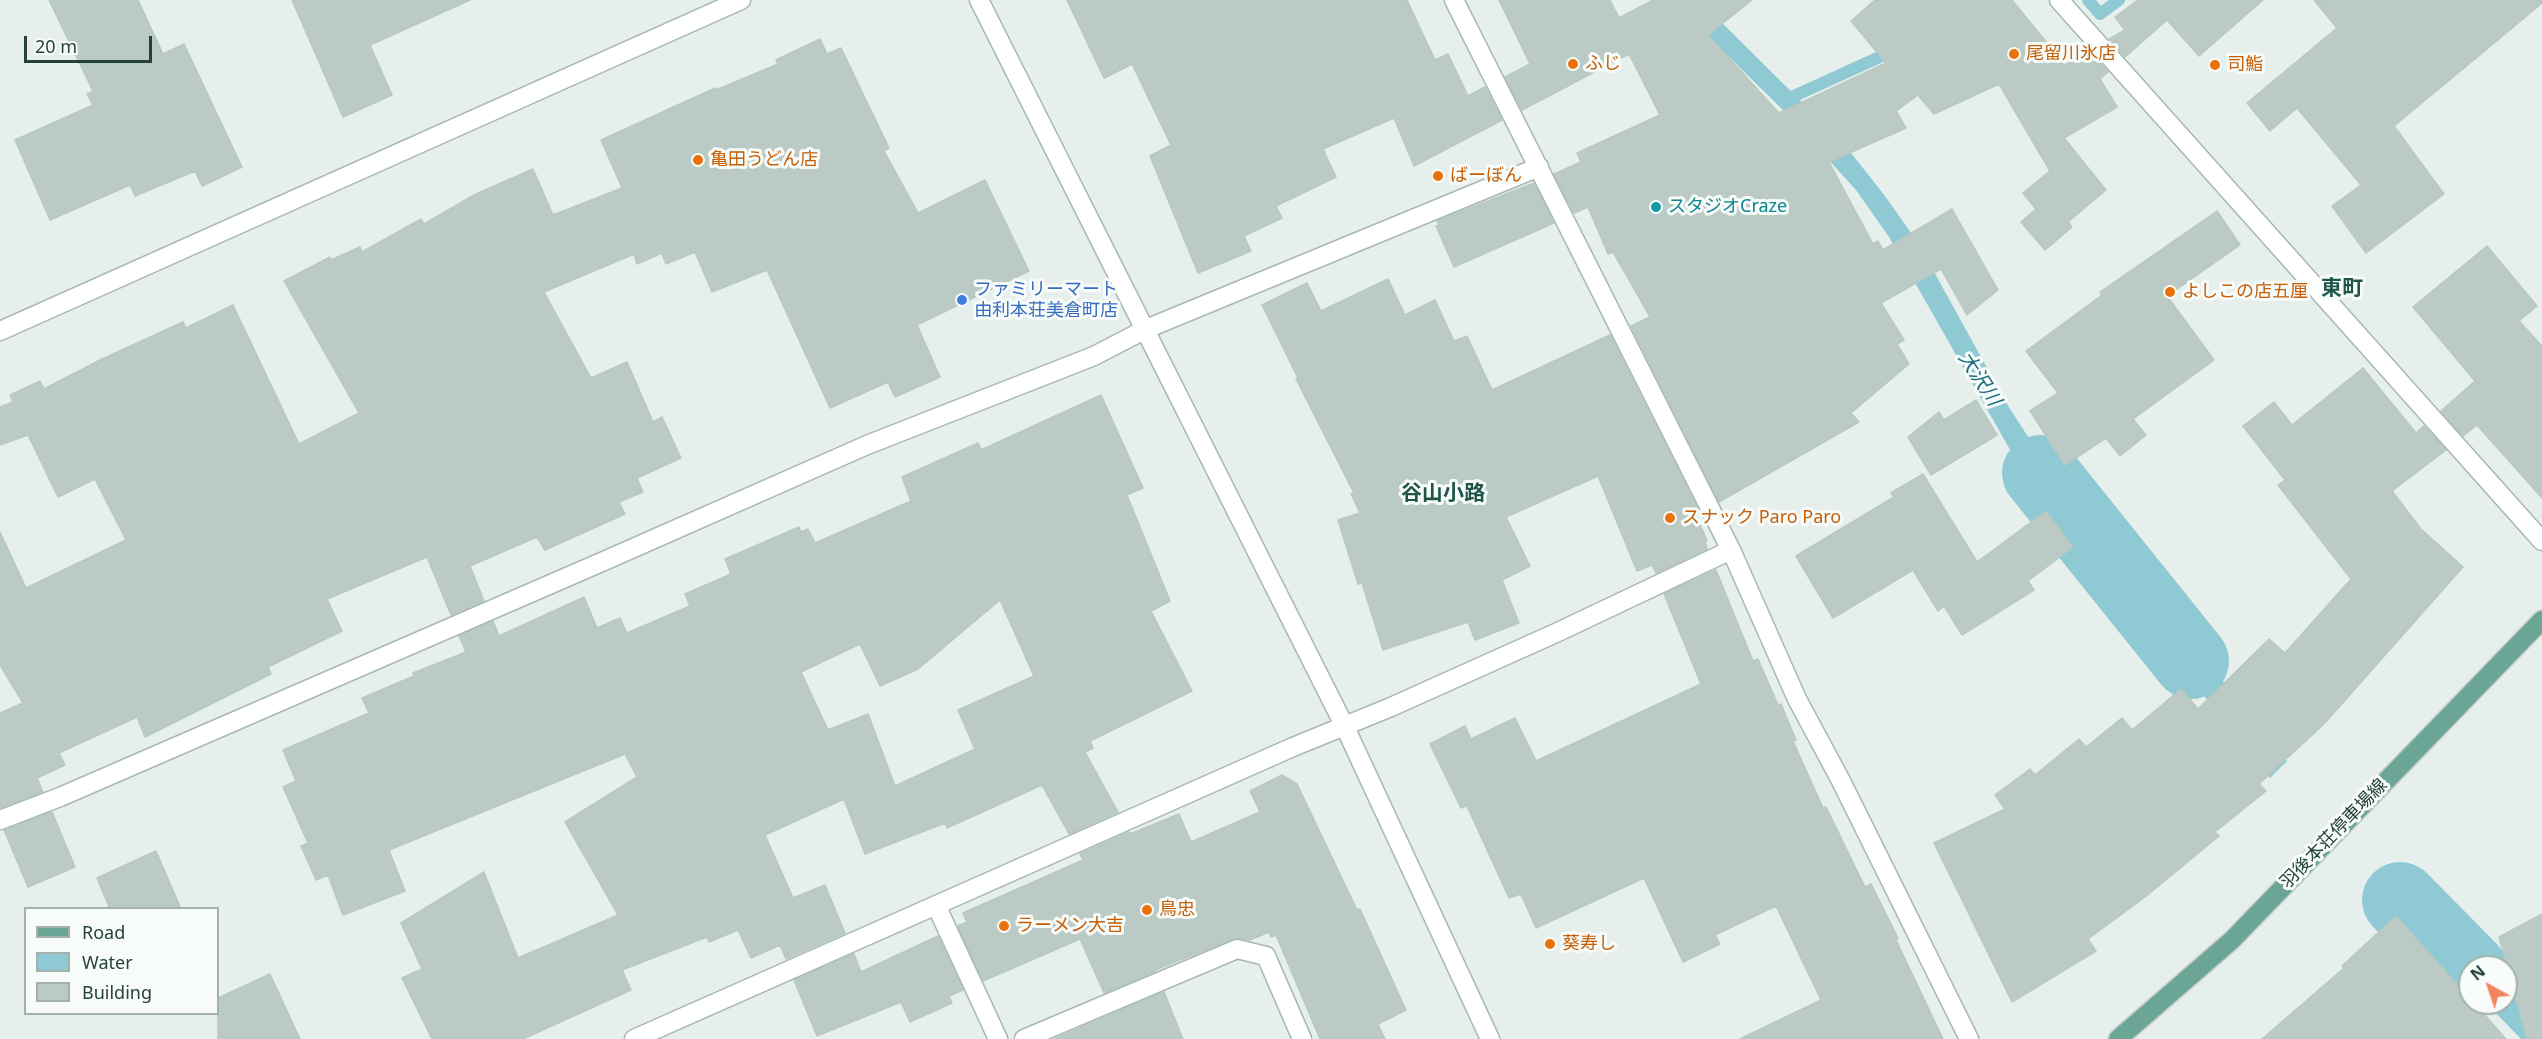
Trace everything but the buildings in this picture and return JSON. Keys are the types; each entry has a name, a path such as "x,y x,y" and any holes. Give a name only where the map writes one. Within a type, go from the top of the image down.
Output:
{"main road":[{"name":"羽後本荘停車場線","path":"2118,1039 2232,940 2542,620"}],"street":[{"path":"0,331 741,0"},
{"path":"979,0 1346,727 1490,1039"},
{"path":"1454,0 1731,550 1797,699 1841,781 1969,1039"},
{"path":"2059,0 2542,541"},
{"path":"0,820 60,797 867,445 1094,356 1146,329 1539,167"},
{"path":"634,1039 1293,747 1346,727 1548,637 1731,550"},
{"path":"936,906 998,1039"},
{"path":"1024,1039 1237,949 1266,956 1302,1039"}],"water":[{"path":"1671,0 1699,0 1844,144 1885,196 1918,243 2007,404 2050,471 2113,548 2096,564 2021,469 1889,237 1856,190 1788,115"},
{"path":"2134,570 2287,761 2270,778 2116,586"},
{"path":"2414,892 2475,955 2458,955 2458,975 2395,909"},
{"path":"2518,999 2542,1024 2542,1039 2521,1039 2498,1015 2518,1015"}],"waterway":[{"path":"2088,0 2100,14 2119,0"},
{"path":"1783,101 1895,50"},
{"name":"大沢川","path":"2040,473 2191,661"},
{"path":"2400,900 2458,959"}],"place":[{"name":"尾留川氷店","path":"2014,54"},
{"name":"ふじ","path":"1573,64"},
{"name":"司鮨","path":"2215,65"},
{"name":"亀田うどん店","path":"698,160"},
{"name":"ばーぼん","path":"1438,176"},
{"name":"スタジオCraze","path":"1656,207"},
{"name":"よしこの店五厘","path":"2170,292"},
{"name":"ファミリーマート 由利本荘美倉町店","path":"962,300"},
{"name":"スナック Paro Paro","path":"1670,518"},
{"name":"鳥忠","path":"1147,910"},
{"name":"ラーメン大吉","path":"1004,926"},
{"name":"葵寿し","path":"1550,944"}],"district":[{"name":"東町","path":"2342,289"},
{"name":"谷山小路","path":"1443,494"}]}
